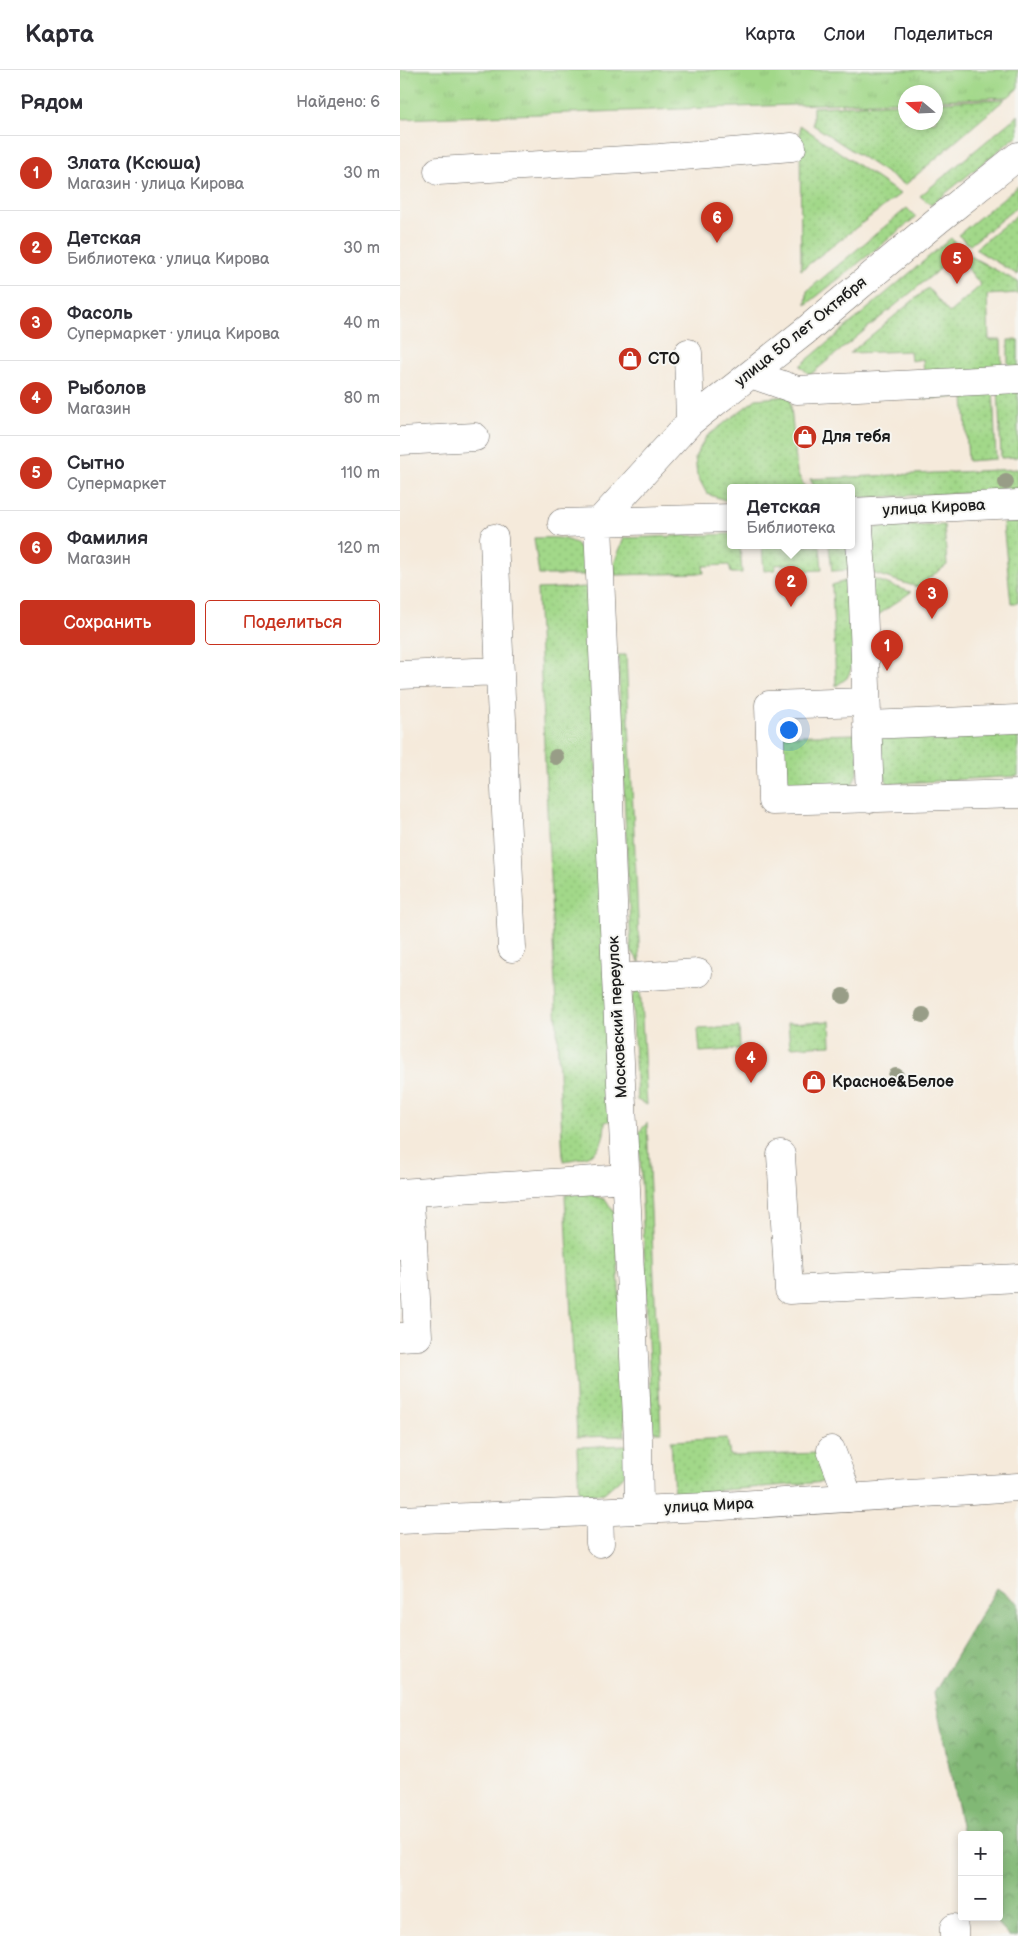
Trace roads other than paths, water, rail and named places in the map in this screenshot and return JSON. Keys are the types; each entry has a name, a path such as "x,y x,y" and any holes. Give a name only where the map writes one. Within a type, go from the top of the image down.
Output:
{"street":[{"path":"438,171 659,158 792,147"},
{"name":"улица 50 лет Октября","path":"598,523 690,422 1018,156"},
{"path":"688,353 690,422"},
{"path":"751,374 797,390 1018,380"},
{"path":"400,440 475,437"},
{"name":"улица Кирова","path":"855,512 1018,504"},
{"path":"562,523 727,518"},
{"name":"Московский переулок","path":"598,523 616,978 638,1440 639,1510"},
{"path":"855,527 867,713 870,800"},
{"path":"494,538 512,948"},
{"path":"400,675 500,671"},
{"path":"1018,719 867,713 769,705 772,801 870,800 1018,794"},
{"path":"616,978 698,974"},
{"path":"781,1155 789,1290 1018,1278"},
{"path":"400,1337 418,1336 407,1244 404,1193 626,1178"},
{"path":"831,1450 849,1498"},
{"name":"улица Мира","path":"400,1520 639,1510 1018,1487"},
{"path":"599,1512 600,1543"}],"place":[{"name":"Фамилия","path":"717,243"},
{"name":"Сытно","path":"957,284"},
{"name":"СТО","path":"630,359"},
{"name":"Для тебя","path":"805,437"},
{"name":"Детская","path":"791,607"},
{"name":"Фасоль","path":"932,619"},
{"name":"Злата (Ксюша)","path":"887,671"},
{"name":"Красное&Белое","path":"814,1082"},
{"name":"Рыболов","path":"751,1083"}]}
